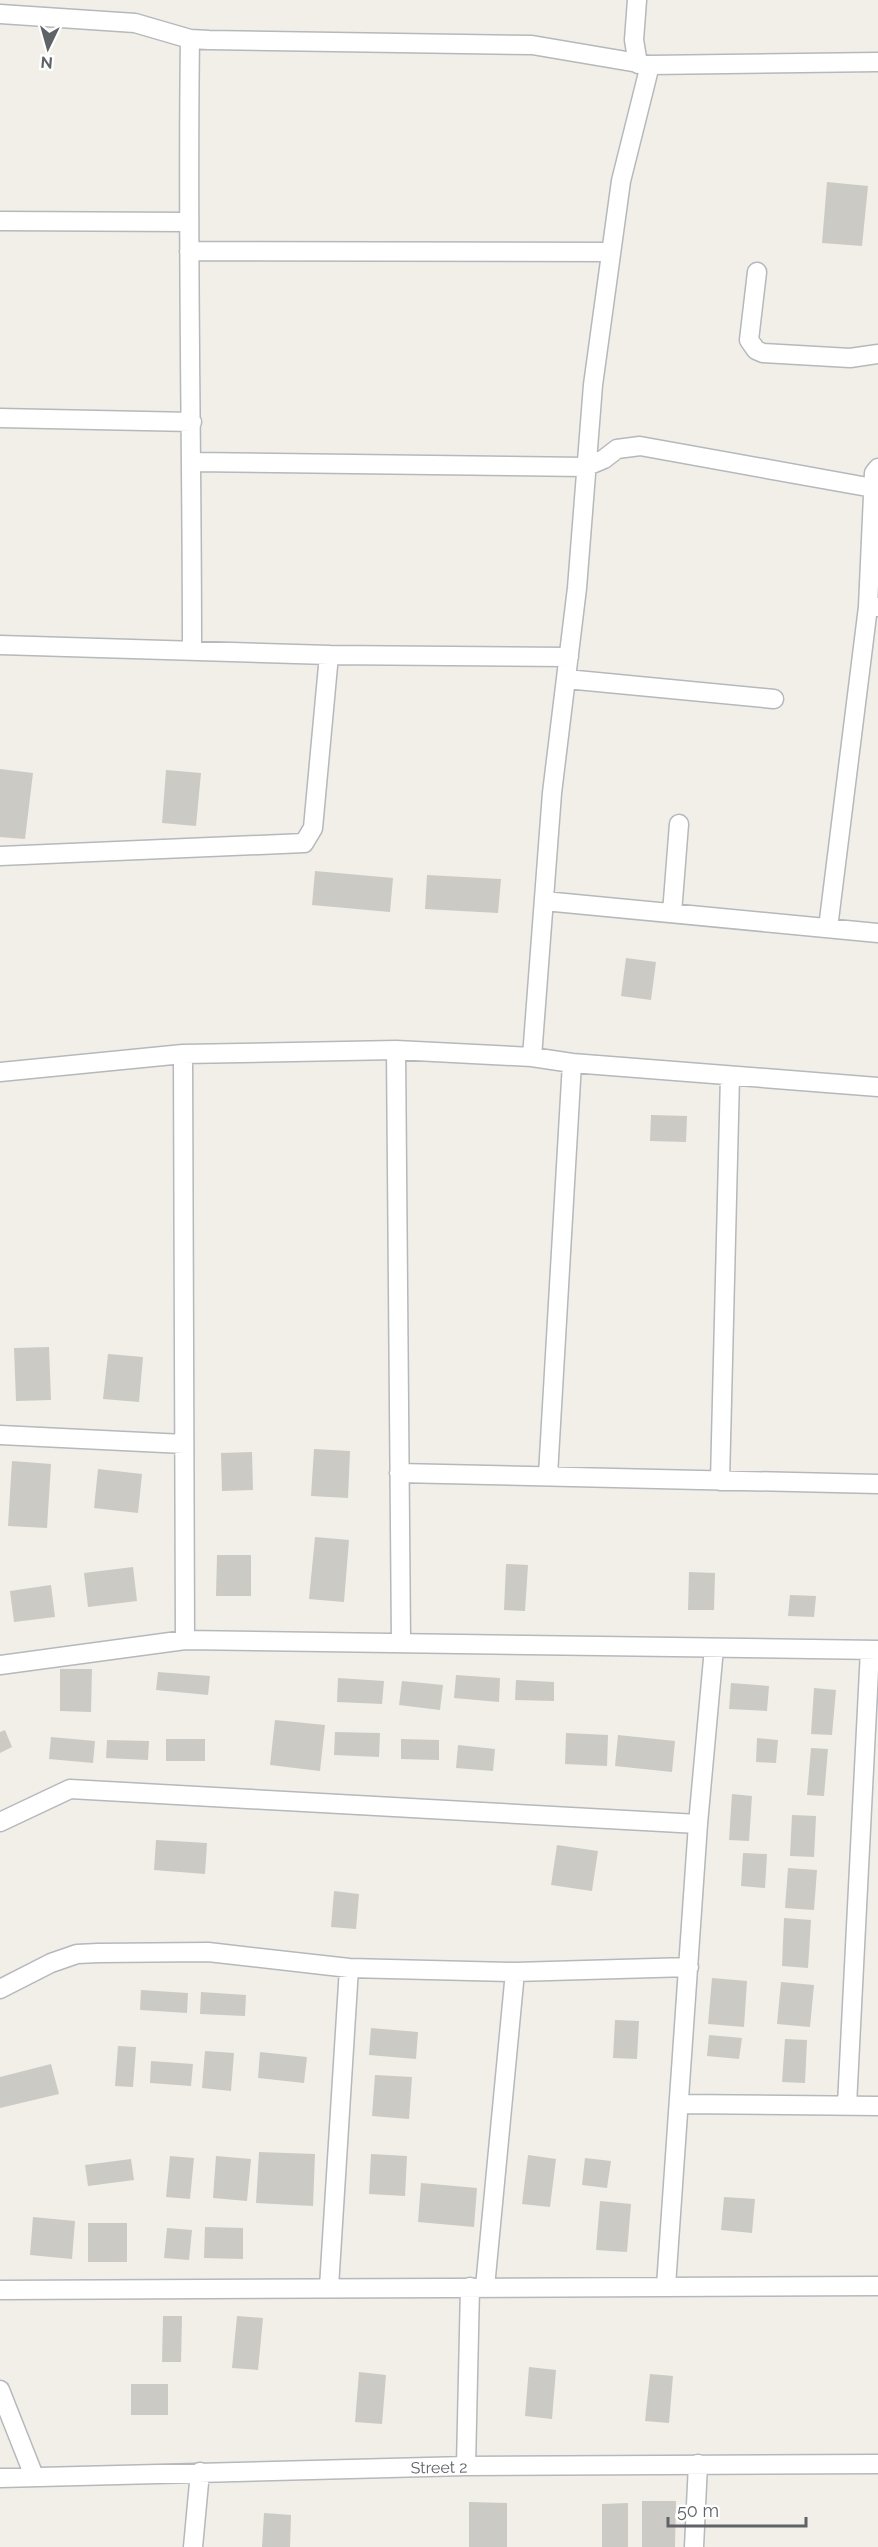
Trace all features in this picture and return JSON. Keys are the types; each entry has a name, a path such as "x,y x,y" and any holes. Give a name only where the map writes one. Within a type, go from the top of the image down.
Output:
{"street":[{"path":"532,1057 552,793 577,588 593,385 621,181 644,64 634,40 637,0"},
{"path":"0,14 135,23 190,39 532,45 644,64 878,62"},
{"path":"190,39 187,222 192,422 192,649"},
{"path":"0,221 187,222"},
{"path":"189,251 611,252"},
{"path":"757,272 749,340 756,350 773,354 850,358 878,354"},
{"path":"0,418 192,422"},
{"path":"192,462 585,467 604,459 617,449 640,446 873,488"},
{"path":"828,928 873,607 873,488 874,473 878,468"},
{"path":"0,645 329,654 569,657"},
{"path":"0,856 304,843 313,828 329,654"},
{"path":"566,679 774,699"},
{"path":"672,913 679,824"},
{"path":"544,901 878,933"},
{"path":"396,1050 401,1643"},
{"path":"0,1072 183,1054 396,1050 532,1057 572,1063 878,1088"},
{"path":"183,1054 185,1640"},
{"path":"548,1475 572,1063"},
{"path":"720,1481 730,1076"},
{"path":"0,1435 184,1444"},
{"path":"399,1473 878,1484"},
{"path":"0,1665 185,1640 874,1650 847,2105"},
{"path":"666,2286 698,1824 714,1648"},
{"path":"0,1822 70,1789 698,1824"},
{"path":"0,1989 51,1963 77,1954 208,1952 349,1968 515,1972 689,1967"},
{"path":"328,2287 349,1968"},
{"path":"466,2466 478,2287 515,1972"},
{"path":"679,2104 878,2106"},
{"path":"0,2290 878,2286"},
{"path":"0,2390 34,2476"},
{"path":"694,2547 698,2464"},
{"name":"Street 2","path":"0,2478 466,2466 878,2464"},
{"path":"193,2547 200,2472"}],"building":[{"path":"827,182 868,186 862,246 822,243"},
{"path":"0,769 33,773 25,839 0,837"},
{"path":"166,770 201,773 196,826 162,823"},
{"path":"315,871 393,878 390,912 312,905"},
{"path":"427,875 501,879 498,913 425,909"},
{"path":"626,958 656,962 651,1000 621,996"},
{"path":"651,1115 687,1116 686,1142 650,1141"},
{"path":"49,1347 51,1400 16,1401 14,1348"},
{"path":"108,1354 143,1357 139,1402 103,1399"},
{"path":"314,1449 350,1451 348,1498 311,1496"},
{"path":"252,1452 253,1490 222,1491 221,1453"},
{"path":"12,1461 51,1464 47,1528 8,1526"},
{"path":"98,1469 142,1474 138,1513 94,1508"},
{"path":"315,1537 349,1540 344,1602 309,1599"},
{"path":"217,1555 251,1555 251,1596 216,1596"},
{"path":"506,1564 528,1565 525,1611 504,1610"},
{"path":"133,1567 137,1601 88,1607 84,1573"},
{"path":"689,1572 715,1573 714,1610 688,1610"},
{"path":"51,1585 55,1617 14,1622 10,1591"},
{"path":"790,1595 816,1596 814,1617 788,1616"},
{"path":"60,1669 92,1669 91,1712 60,1711"},
{"path":"158,1672 210,1676 208,1695 156,1690"},
{"path":"456,1675 500,1678 499,1702 454,1698"},
{"path":"338,1678 384,1681 382,1704 337,1702"},
{"path":"516,1680 554,1682 554,1701 515,1700"},
{"path":"402,1681 443,1685 440,1710 399,1705"},
{"path":"731,1683 769,1686 767,1711 729,1709"},
{"path":"814,1688 836,1690 832,1735 811,1734"},
{"path":"275,1720 325,1725 320,1771 270,1765"},
{"path":"5,1730 12,1747 0,1753 0,1732"},
{"path":"335,1732 380,1733 379,1757 334,1755"},
{"path":"566,1733 608,1735 607,1766 565,1764"},
{"path":"618,1735 675,1741 672,1772 615,1766"},
{"path":"51,1737 95,1741 93,1763 49,1759"},
{"path":"757,1738 778,1740 776,1763 756,1762"},
{"path":"166,1739 205,1739 205,1761 166,1761"},
{"path":"401,1739 439,1740 439,1760 401,1759"},
{"path":"107,1740 149,1741 148,1760 106,1758"},
{"path":"458,1745 495,1749 493,1771 456,1768"},
{"path":"811,1748 828,1749 824,1796 807,1795"},
{"path":"732,1794 752,1796 749,1841 729,1840"},
{"path":"792,1815 816,1816 814,1857 790,1856"},
{"path":"156,1840 207,1843 205,1874 154,1870"},
{"path":"557,1845 598,1851 592,1891 551,1885"},
{"path":"743,1853 767,1854 765,1888 741,1886"},
{"path":"788,1868 817,1870 814,1910 785,1908"},
{"path":"334,1891 359,1894 356,1929 331,1927"},
{"path":"784,1918 811,1920 808,1968 782,1966"},
{"path":"712,1978 747,1981 744,2027 708,2024"},
{"path":"781,1982 814,1985 810,2027 777,2024"},
{"path":"141,1990 188,1993 187,2013 140,2010"},
{"path":"201,1992 246,1995 245,2016 200,2014"},
{"path":"615,2020 639,2021 637,2059 613,2058"},
{"path":"371,2028 418,2032 416,2059 369,2055"},
{"path":"709,2035 742,2038 739,2059 707,2056"},
{"path":"785,2039 807,2040 805,2083 782,2082"},
{"path":"118,2046 136,2047 133,2087 115,2086"},
{"path":"205,2051 234,2053 231,2091 202,2088"},
{"path":"260,2052 307,2057 304,2083 258,2078"},
{"path":"151,2061 193,2064 191,2086 150,2083"},
{"path":"51,2064 59,2094 0,2108 0,2077"},
{"path":"375,2075 412,2077 409,2119 372,2116"},
{"path":"259,2152 315,2154 313,2206 256,2203"},
{"path":"371,2154 407,2156 405,2196 369,2194"},
{"path":"528,2155 556,2159 550,2207 522,2204"},
{"path":"170,2156 194,2158 190,2199 166,2197"},
{"path":"216,2156 251,2159 247,2201 213,2198"},
{"path":"585,2158 611,2161 607,2188 582,2185"},
{"path":"131,2159 134,2180 88,2186 85,2165"},
{"path":"421,2183 477,2188 474,2227 418,2222"},
{"path":"724,2197 755,2199 752,2233 721,2230"},
{"path":"600,2201 631,2204 627,2252 596,2250"},
{"path":"33,2217 75,2221 72,2259 30,2255"},
{"path":"88,2223 127,2223 127,2262 88,2262"},
{"path":"205,2227 243,2228 243,2259 204,2258"},
{"path":"167,2228 192,2230 189,2260 164,2258"},
{"path":"163,2316 182,2316 181,2362 162,2362"},
{"path":"237,2316 263,2318 258,2370 232,2368"},
{"path":"529,2367 556,2370 552,2419 525,2416"},
{"path":"359,2372 386,2375 382,2424 355,2422"},
{"path":"650,2374 673,2376 669,2423 645,2421"},
{"path":"131,2384 168,2384 168,2415 131,2415"},
{"path":"642,2501 676,2501 675,2547 642,2547"},
{"path":"469,2502 507,2503 507,2547 469,2547"},
{"path":"628,2503 628,2547 602,2547 602,2504"},
{"path":"264,2513 291,2515 290,2547 262,2547"}]}
